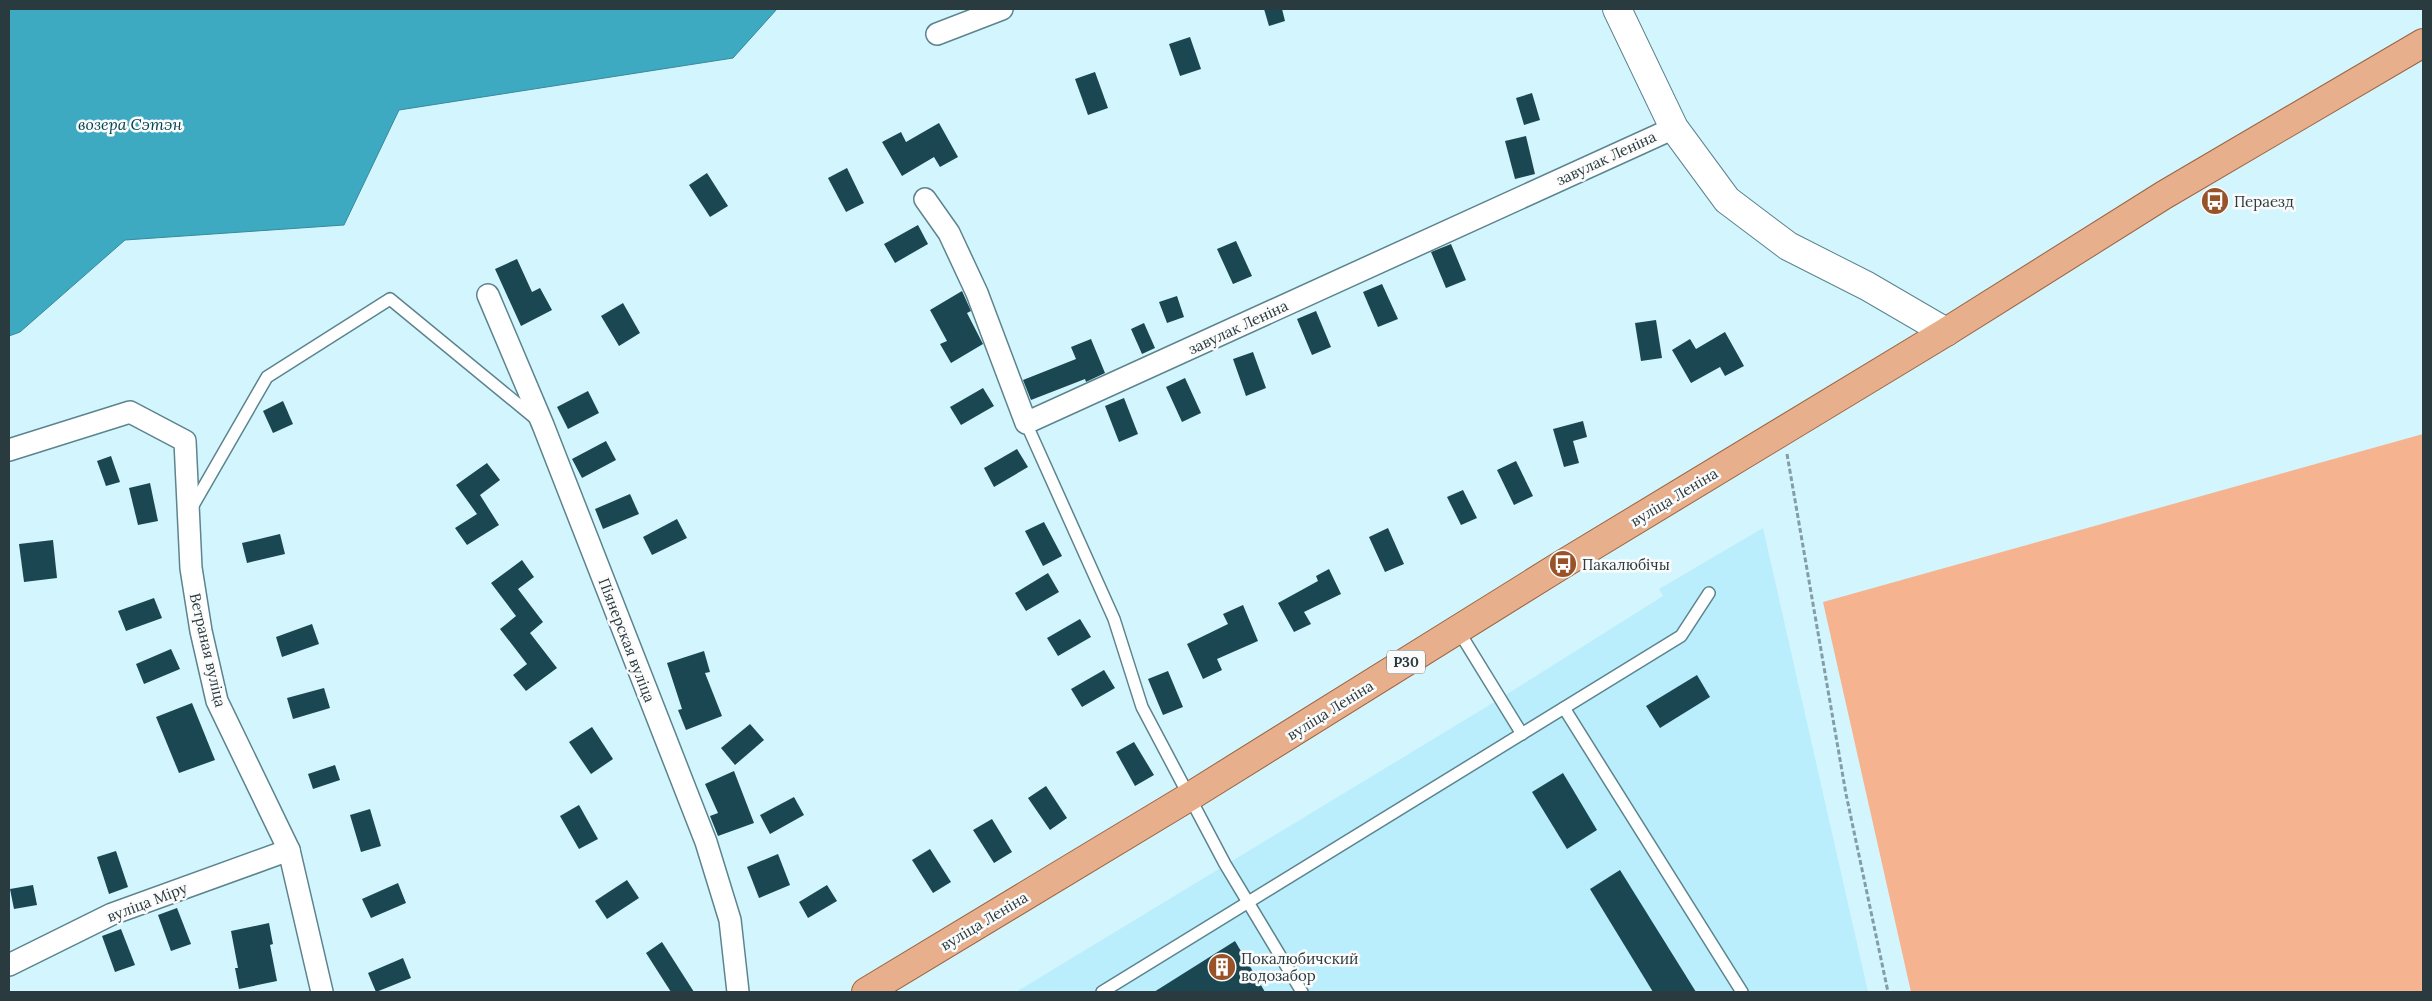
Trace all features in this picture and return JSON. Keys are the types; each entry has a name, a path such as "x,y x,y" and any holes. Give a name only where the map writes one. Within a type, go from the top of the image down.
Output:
{"main road":[{"name":"Р30","path":"1946,332 2172,191 2423,43"},
{"name":"вуліца Леніна","path":"866,992 1189,797 1458,630 1946,332"}],"street":[{"path":"937,34 1002,9"},
{"path":"1617,9 1674,128 1727,200 1788,246 1866,286 1946,332"},
{"name":"завулак Леніна","path":"1026,423 1674,128"},
{"path":"925,199 949,233 977,293 1026,423"},
{"name":"Піянерская вуліца","path":"488,295 543,425 706,842 730,920 738,992"},
{"name":"Ветраная вуліца","path":"9,450 130,412 185,442 194,586 200,631 217,701 289,850 322,992"},
{"name":"вуліца Міру","path":"9,965 112,914 289,850"}],"lane":[{"path":"188,514 267,378 390,300 543,425"},
{"path":"1026,423 1114,619 1142,707 1189,797 1248,902 1302,992"},
{"path":"1102,992 1118,988 1248,902 1681,636 1709,593"},
{"path":"1458,630 1522,734"},
{"path":"1564,708 1742,992"}],"path":[{"path":"1783,432 1846,794 1888,992"}],"shaded area":[{"path":"2423,434 2423,992 1911,992 1823,602"},
{"path":"1763,528 1868,992 1016,992 1501,698 1663,596 1659,589"}],"water":[{"name":"возера Сэтэн","path":"9,9 777,9 733,58 399,110 344,225 125,240 20,332 9,336"}],"building":[{"path":"1264,9 1282,9 1285,21 1269,26"},
{"path":"1190,37 1201,69 1180,76 1169,44"},
{"path":"1095,72 1108,108 1088,115 1075,79"},
{"path":"1532,93 1540,120 1524,125 1516,98"},
{"path":"939,123 958,157 940,167 934,157 902,176 882,142 901,132 906,142"},
{"path":"1526,136 1535,174 1515,179 1505,141"},
{"path":"847,168 864,203 846,212 828,178"},
{"path":"707,173 728,206 710,217 689,185"},
{"path":"918,225 928,244 895,263 884,244"},
{"path":"1236,241 1252,276 1233,284 1217,249"},
{"path":"1451,244 1466,280 1446,288 1431,252"},
{"path":"517,259 532,292 540,288 552,310 521,326 495,269"},
{"path":"1382,284 1398,319 1378,327 1363,292"},
{"path":"962,291 971,311 967,313 983,344 951,363 940,344 947,341 930,310"},
{"path":"1177,296 1184,317 1167,323 1159,302"},
{"path":"623,303 640,333 619,346 601,316"},
{"path":"1316,311 1331,347 1312,355 1297,319"},
{"path":"1656,320 1662,358 1641,361 1635,323"},
{"path":"1144,323 1155,348 1142,354 1131,329"},
{"path":"1725,332 1744,366 1725,376 1720,367 1691,383 1672,350 1690,339 1696,349"},
{"path":"1091,339 1105,373 1086,382 1085,379 1031,400 1023,380 1076,359 1071,347"},
{"path":"1253,352 1266,388 1246,396 1233,359"},
{"path":"1185,378 1201,413 1182,422 1166,387"},
{"path":"983,388 994,406 961,425 950,407"},
{"path":"588,391 599,413 568,429 557,407"},
{"path":"1124,398 1138,434 1119,442 1105,406"},
{"path":"283,401 293,424 273,433 263,411"},
{"path":"1583,421 1587,437 1573,441 1579,463 1564,467 1553,429"},
{"path":"606,441 616,460 582,478 572,459"},
{"path":"1017,449 1028,467 994,487 984,468"},
{"path":"111,456 120,482 106,486 97,461"},
{"path":"1516,461 1533,496 1514,505 1497,470"},
{"path":"487,463 500,480 480,495 499,525 467,545 455,528 477,514 456,485"},
{"path":"150,483 158,521 138,525 129,488"},
{"path":"1463,490 1477,518 1461,525 1447,497"},
{"path":"630,494 639,514 603,529 595,509"},
{"path":"677,519 687,538 652,555 643,537"},
{"path":"1044,522 1062,556 1043,566 1025,531"},
{"path":"1388,528 1404,564 1385,572 1369,537"},
{"path":"280,534 285,554 247,563 242,543"},
{"path":"53,540 57,578 24,582 19,544"},
{"path":"522,560 534,577 518,589 543,622 530,633 557,668 526,691 513,675 527,664 500,629 516,616 491,583"},
{"path":"1329,569 1341,594 1304,612 1311,624 1294,632 1278,603 1318,581 1316,576"},
{"path":"1048,573 1059,592 1026,611 1015,593"},
{"path":"154,598 162,618 126,631 118,611"},
{"path":"1243,605 1258,641 1217,659 1222,670 1203,679 1187,644 1228,624 1223,614"},
{"path":"1080,619 1091,637 1058,656 1047,638"},
{"path":"312,624 319,644 282,657 276,637"},
{"path":"171,649 180,669 144,684 136,664"},
{"path":"704,651 710,672 705,673 722,716 686,730 678,710 682,709 667,663"},
{"path":"1104,670 1115,688 1082,707 1071,689"},
{"path":"1168,671 1183,707 1163,715 1148,679"},
{"path":"1697,675 1710,697 1660,728 1646,706"},
{"path":"324,688 330,708 293,719 287,698"},
{"path":"192,703 215,760 179,773 156,717"},
{"path":"750,724 764,740 735,765 721,748"},
{"path":"592,727 613,759 591,774 569,742"},
{"path":"1134,742 1154,775 1135,786 1116,752"},
{"path":"335,765 340,780 313,789 308,774"},
{"path":"734,771 754,823 718,836 710,816 718,813 705,784"},
{"path":"1563,773 1597,830 1567,849 1532,792"},
{"path":"1046,786 1067,818 1050,830 1028,798"},
{"path":"794,797 804,815 770,834 760,815"},
{"path":"579,805 598,839 579,849 560,816"},
{"path":"370,809 381,846 361,852 350,815"},
{"path":"992,819 1012,852 994,863 973,830"},
{"path":"930,849 951,882 933,893 912,860"},
{"path":"116,851 128,887 109,894 97,857"},
{"path":"778,854 790,885 759,898 747,867"},
{"path":"1620,870 1696,992 1653,992 1590,889"},
{"path":"627,880 639,898 607,919 595,901"},
{"path":"398,883 406,903 371,918 362,899"},
{"path":"33,885 37,905 14,909 10,889"},
{"path":"827,885 837,901 808,918 799,902"},
{"path":"177,908 191,944 171,951 158,915"},
{"path":"269,923 273,944 270,945 277,981 239,989 235,968 238,968 231,931"},
{"path":"121,929 135,965 115,972 102,936"},
{"name":"Покалюбичский водозабор","path":"1235,941 1265,992 1154,992"},
{"path":"662,942 694,992 671,992 646,953"},
{"path":"403,958 411,978 376,992 368,973"}],"place":[{"name":"Пераезд","path":"2215,201"},
{"name":"Пакалюбічы","path":"1563,564"},
{"name":"Покалюбичский водозабор","path":"1222,967"}]}
